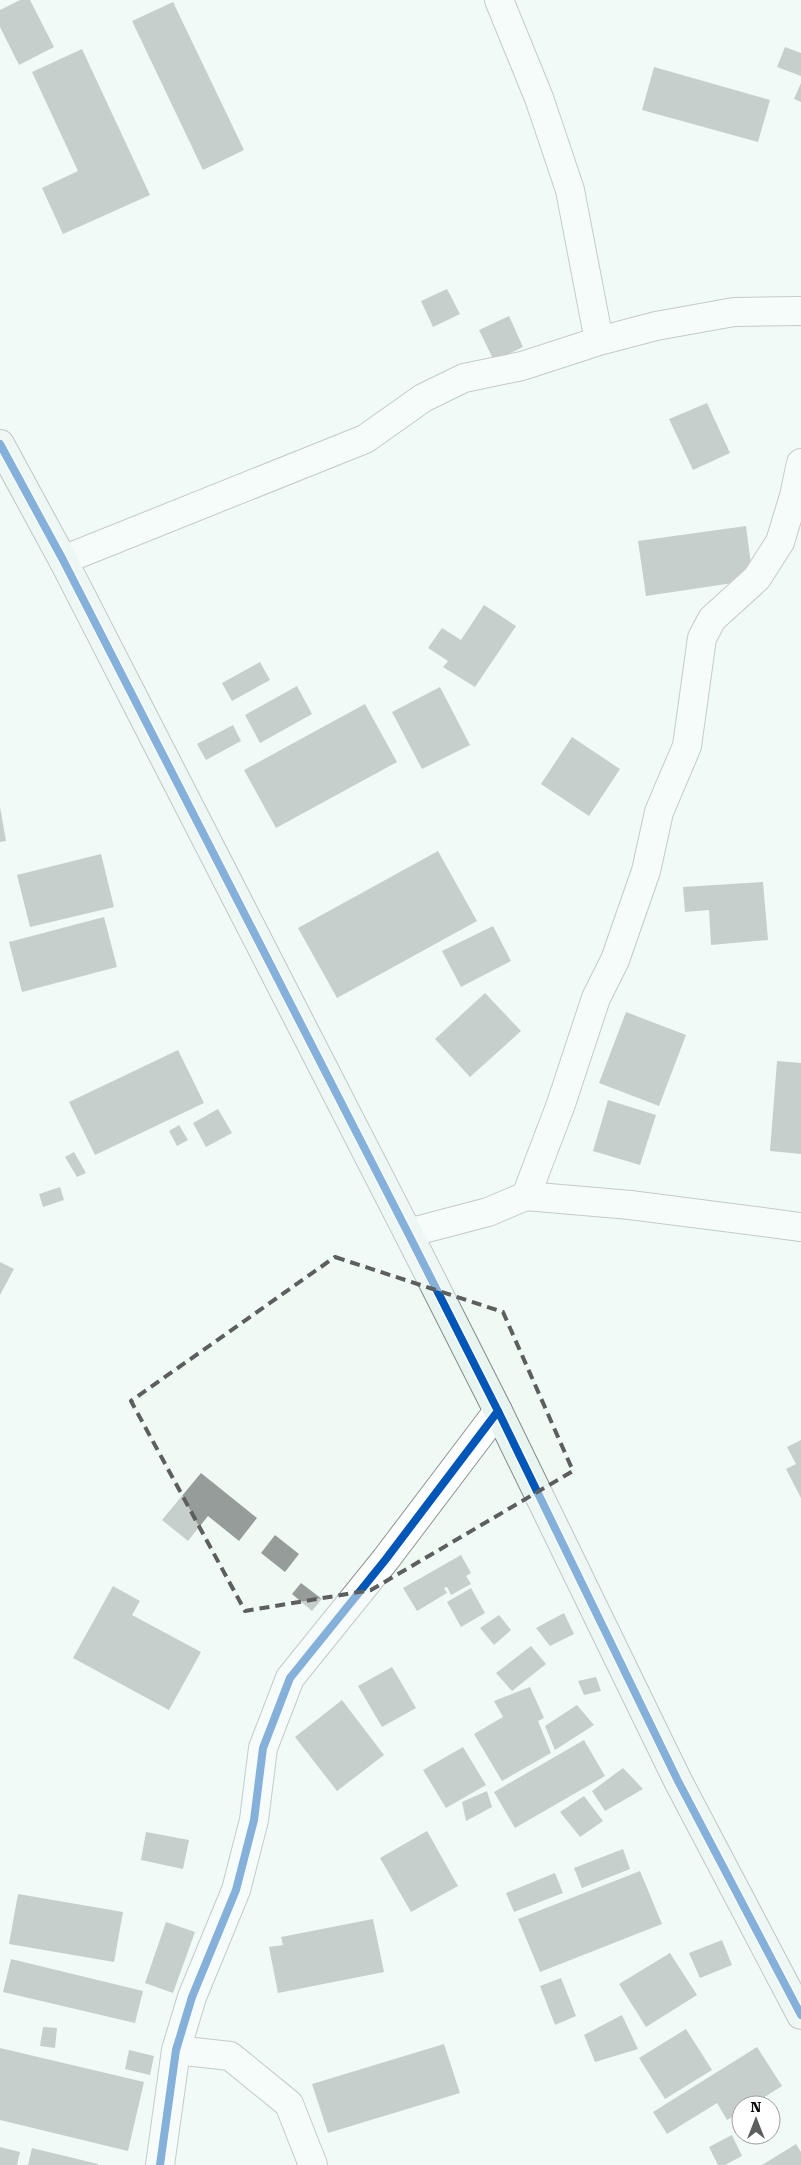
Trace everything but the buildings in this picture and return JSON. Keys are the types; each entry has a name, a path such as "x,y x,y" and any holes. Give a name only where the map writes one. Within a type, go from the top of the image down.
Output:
{"street":[{"path":"499,0 539,98 570,190 599,341"},
{"path":"63,560 364,439 423,398 464,378 522,366 599,341 656,326 734,312 801,311"},
{"path":"0,444 63,560 408,1233 498,1411 678,1781 801,2015"},
{"path":"526,1196 561,1104 596,998 615,960 646,872 659,812 687,746 702,638 712,619 757,578 780,542 794,496 801,463"},
{"path":"408,1233 488,1212 526,1196 630,1205 801,1227"},
{"path":"160,2165 176,2050 192,1997 236,1890 254,1820 263,1748 290,1678 386,1559 498,1411"},
{"path":"176,2050 230,2056 289,2104 313,2165"}],"highlighted area":[{"path":"335,1257 503,1312 573,1471 371,1590 245,1611 131,1401"}],"cycle path":[{"path":"0,444 63,560 408,1233 498,1411 678,1781 801,2015"},
{"path":"160,2165 176,2050 192,1997 236,1890 254,1820 263,1748 290,1678 386,1559 498,1411"}]}
